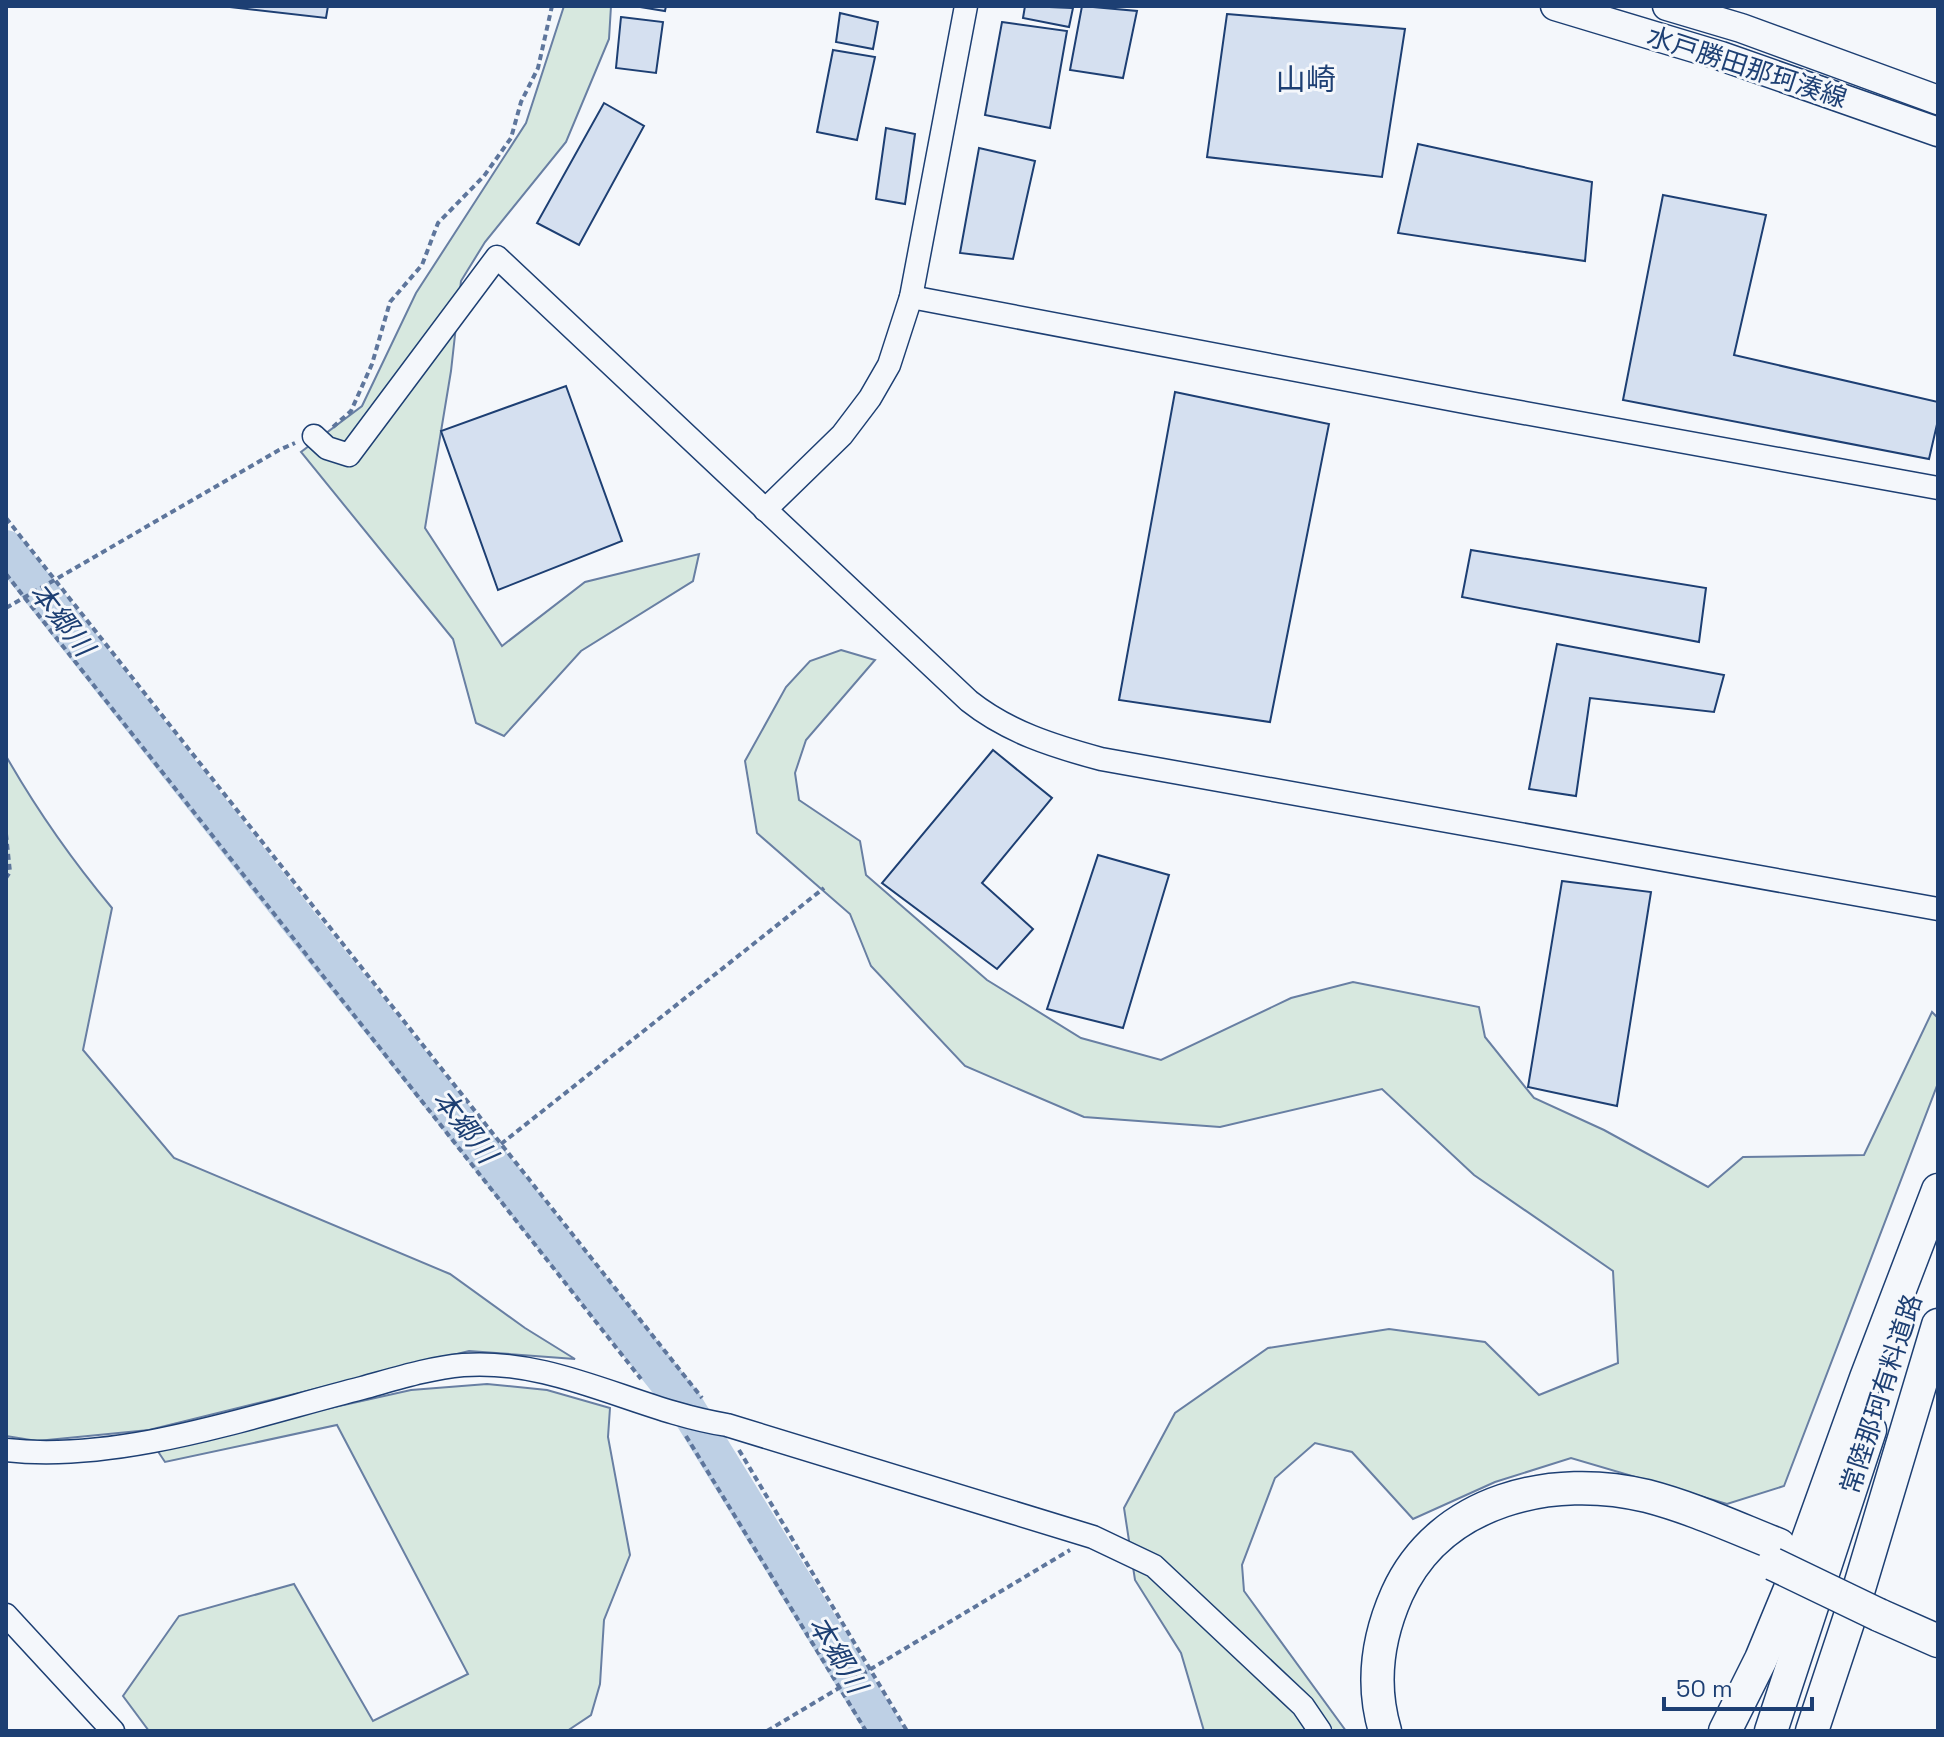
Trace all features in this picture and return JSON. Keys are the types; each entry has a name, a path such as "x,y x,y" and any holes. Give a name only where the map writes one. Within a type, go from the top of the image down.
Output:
{"highway":[{"path":"1725,1731 1761,1659 1790,1589 1938,1190"},
{"name":"常陸那珂有料道路","path":"1771,1731 1889,1374 1938,1211"},
{"name":"常陸那珂有料道路","path":"1812,1731 1874,1600 1938,1325"},
{"path":"1385,1731 1380,1715 1376,1665 1390,1609 1404,1579 1423,1553 1445,1531 1486,1506 1533,1491 1568,1487 1607,1489 1644,1495 1685,1507 1776,1555 1874,1600 1938,1641"},
{"path":"1406,1731 1395,1680 1404,1623 1431,1573 1453,1550 1505,1518 1536,1509 1605,1507 1676,1524 1776,1555"},
{"path":"1874,1600 1938,1618"}],"main road":[{"name":"水戸勝田那珂湊線","path":"1555,6 1721,56 1938,132"},
{"name":"水戸勝田那珂湊線","path":"1667,6 1741,28 1938,100"}],"street":[{"path":"765,510 842,435 870,398 889,365 911,297 966,6"},
{"path":"314,436 327,448 349,455 497,257 977,707 1012,730 1101,759 1938,909"},
{"path":"911,297 1938,488"},
{"path":"6,1450 33,1453 83,1451 147,1443 462,1365 518,1367 563,1376 670,1412 721,1424 1093,1537 1154,1566 1303,1706 1320,1731"},
{"path":"6,1615 113,1731"}],"path":[{"path":"6,608 279,450 332,428 351,411 372,364 390,302 422,265 438,223 484,176 511,138 521,102 538,68 552,6"},
{"path":"6,518 721,1424 907,1731"},
{"path":"6,574 670,1412 866,1731"},
{"path":"6,834 10,872 6,878"},
{"path":"501,1144 824,888"},
{"path":"767,1731 1093,1537"}],"shaded area":[{"path":"564,6 611,6 609,39 566,142 485,242 461,281 451,371 425,528 502,646 585,582 699,554 693,581 581,651 504,736 476,723 453,639 301,452 362,406 416,293 526,123"},
{"path":"841,650 875,660 806,740 795,773 799,800 860,841 866,875 987,980 1081,1038 1161,1060 1291,998 1353,982 1479,1007 1485,1037 1534,1098 1604,1130 1708,1187 1743,1157 1864,1155 1932,1012 1938,1018 1938,1083 1784,1486 1727,1504 1571,1458 1495,1482 1413,1519 1352,1452 1315,1443 1275,1478 1242,1565 1244,1591 1346,1731 1204,1731 1181,1653 1135,1580 1124,1508 1175,1413 1268,1348 1389,1329 1485,1342 1539,1395 1618,1363 1613,1271 1474,1175 1382,1089 1220,1127 1084,1117 965,1066 871,966 850,914 757,833 745,761 786,687 810,661"},
{"path":"6,756 56,835 112,908 83,1050 174,1158 450,1274 525,1328 575,1359 469,1351 149,1430 37,1441 6,1436"},
{"path":"487,1384 547,1390 610,1408 608,1437 630,1555 604,1620 600,1684 591,1715 567,1731 149,1731 123,1696 179,1616 294,1584 373,1721 468,1674 337,1425 165,1462 155,1447 411,1390"}],"building":[{"path":"221,6 328,6 326,18"},
{"path":"634,6 666,6 665,11"},
{"path":"1025,6 1073,8 1069,27 1023,18"},
{"path":"1082,6 1137,11 1123,78 1070,70"},
{"path":"840,13 878,22 873,49 836,42"},
{"path":"1227,14 1405,29 1382,177 1207,157"},
{"path":"621,17 663,22 656,73 616,68"},
{"path":"1002,22 1067,31 1050,128 985,115"},
{"path":"833,50 875,57 857,140 817,132"},
{"path":"604,103 644,126 579,245 537,223"},
{"path":"886,128 915,134 905,204 876,199"},
{"path":"1418,144 1592,182 1585,261 1398,233"},
{"path":"979,148 1035,161 1013,259 960,253"},
{"path":"1663,195 1766,215 1734,355 1938,402 1938,420 1929,459 1623,400"},
{"path":"566,386 622,541 498,590 441,431"},
{"path":"1175,392 1329,424 1270,722 1119,700"},
{"path":"1471,550 1706,588 1699,642 1462,597"},
{"path":"1557,644 1724,675 1714,712 1590,698 1576,796 1529,789"},
{"path":"993,750 1052,798 982,883 1033,929 997,969 882,883"},
{"path":"1098,855 1169,875 1123,1028 1047,1009"},
{"path":"1562,881 1651,892 1617,1106 1528,1087"}],"waterway":[{"name":"本郷川","path":"6,548 301,924 684,1403 885,1731"}],"district":[{"name":"山崎","path":"1306,80"}]}
